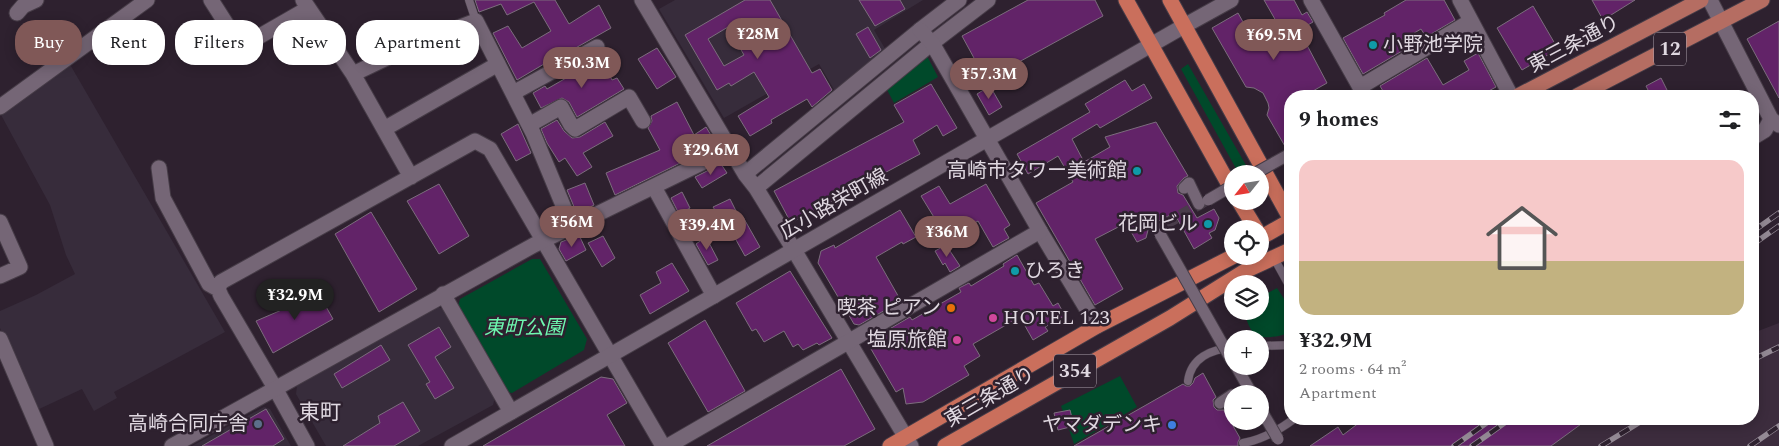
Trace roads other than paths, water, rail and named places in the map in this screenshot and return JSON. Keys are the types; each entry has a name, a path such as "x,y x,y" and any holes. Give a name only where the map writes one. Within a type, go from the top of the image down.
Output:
{"highway":[{"path":"1126,0 1224,174"},
{"path":"1170,0 1284,209"},
{"path":"1269,230 1284,223"},
{"path":"1269,250 1274,258"},
{"name":"東三条通り","path":"945,446 1170,318 1245,271 1284,253"},
{"name":"東三条通り","path":"890,446 908,441 1097,326 1224,261"}],"main road":[{"name":"東三条通り","path":"1529,90 1701,0"},
{"name":"12","path":"1589,90 1762,0"}],"street":[{"path":"17,13 23,6 36,0"},
{"path":"0,107 147,0"},
{"path":"211,0 241,47 300,13 307,6 353,74 410,177"},
{"path":"642,0 745,174 756,188 794,250 908,441"},
{"path":"745,174 959,0"},
{"path":"756,188 988,0"},
{"name":"広小路栄町線","path":"452,446 1231,0"},
{"path":"1311,0 1362,90"},
{"path":"1460,0 1508,90"},
{"path":"1710,0 1758,90"},
{"path":"1366,90 1471,21"},
{"path":"479,27 529,125 572,227"},
{"path":"920,30 932,44 1097,326"},
{"path":"513,93 597,46"},
{"path":"384,129 498,64"},
{"path":"353,74 372,65"},
{"path":"1759,92 1775,122 1759,134"},
{"path":"529,125 561,107 570,125 575,128 629,98 643,121"},
{"path":"218,289 222,282 476,141 490,149 663,446"},
{"path":"172,446 544,240 730,148"},
{"path":"1269,166 1284,157"},
{"path":"159,168 163,198 209,284 218,289 307,446"},
{"path":"1184,188 1189,183 1204,202 1224,192"},
{"path":"654,187 714,296"},
{"path":"0,222 20,267 0,276"},
{"path":"668,446 1040,231"},
{"path":"1160,234 1224,346"},
{"path":"444,294 511,412"},
{"path":"0,339 46,446"},
{"path":"1220,403 1224,400"},
{"path":"1269,424 1278,439"}],"lane":[{"path":"469,0 476,20"},
{"path":"1274,258 1284,276"},
{"path":"1269,346 1284,345"},
{"path":"1188,381 1196,362 1204,355 1219,348 1224,348"},
{"path":"1242,443 1268,435 1284,425"}],"tunnel":[{"path":"1160,234 1157,229 1207,200"}],"railway":[{"path":"1759,227 1779,213"},
{"path":"1759,240 1779,226"},
{"path":"1759,357 1779,347"},
{"path":"1454,446 1484,425"},
{"path":"1472,446 1502,425"},
{"path":"1601,446 1635,425"},
{"path":"1750,446 1779,426"}],"place":[{"name":"小野池学院","path":"1373,45"},
{"name":"高崎市タワー美術館","path":"1137,171"},
{"name":"花岡ビル","path":"1208,224"},
{"name":"ひろき","path":"1015,271"},
{"name":"喫茶 ピアン","path":"951,308"},
{"name":"HOTEL 123","path":"993,318"},
{"name":"塩原旅館","path":"957,340"},
{"name":"高崎合同庁舎","path":"258,424"},
{"name":"ヤマダデンキ","path":"1172,425"}],"district":[{"name":"東町","path":"320,413"}],"park label":[{"name":"東町公園","path":"524,328"}]}
